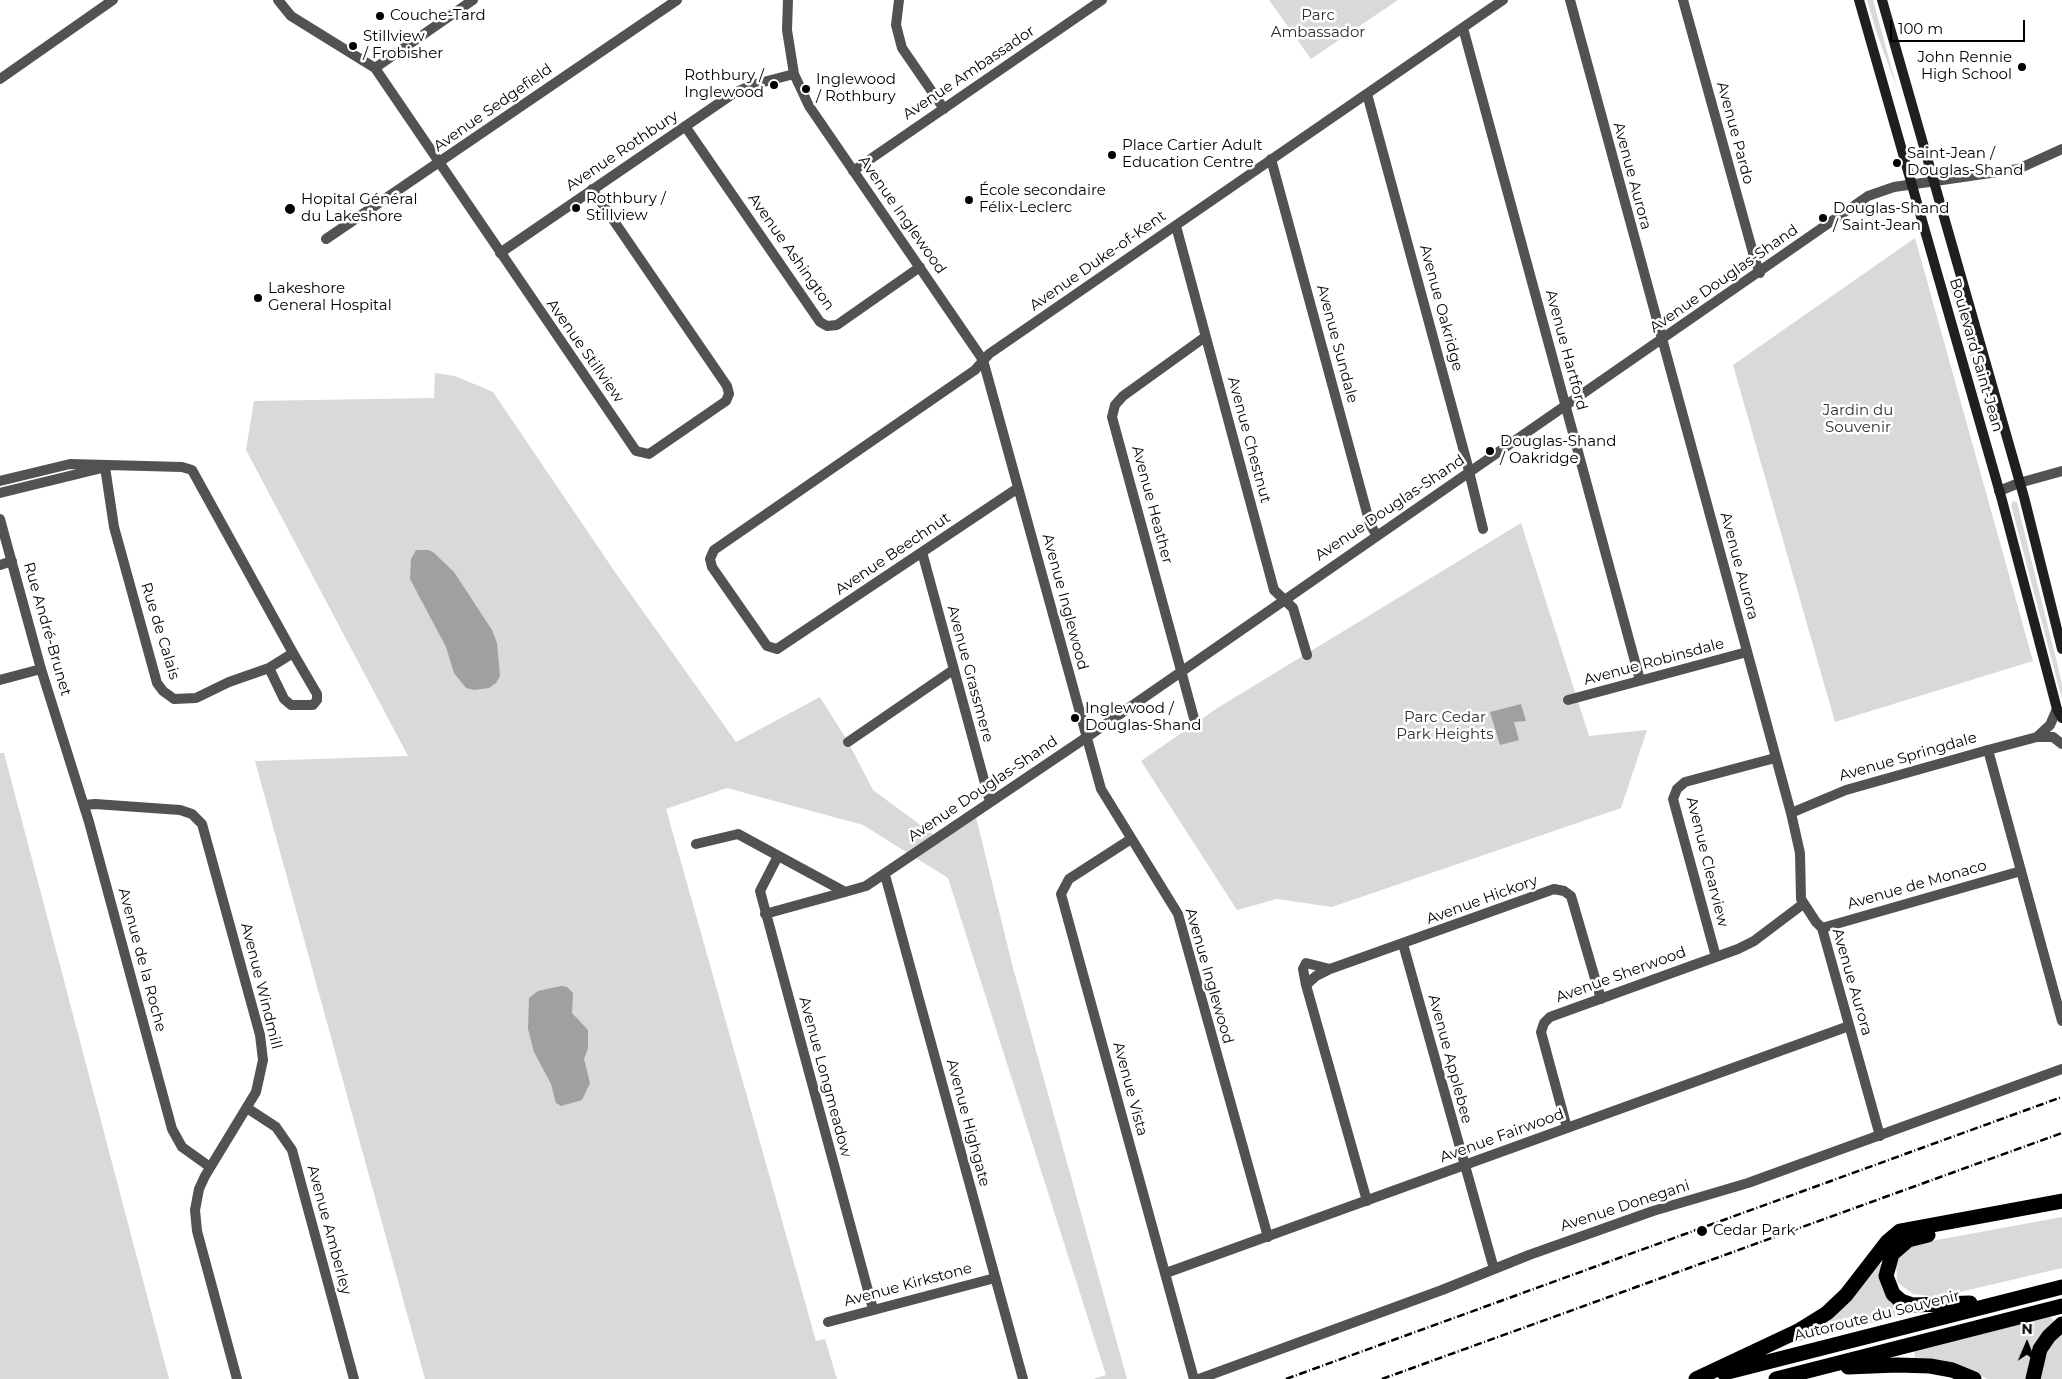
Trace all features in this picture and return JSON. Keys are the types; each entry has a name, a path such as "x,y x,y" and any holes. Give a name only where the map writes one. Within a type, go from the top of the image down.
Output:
{"highway":[{"path":"1696,1379 1798,1331 1827,1313 1846,1295 1887,1242 1900,1231 2062,1201"},
{"path":"2009,1300 1925,1306 1907,1304 1897,1298 1890,1288 1886,1276 1889,1259 1899,1246 1913,1238 2062,1211"},
{"name":"Autoroute du Souvenir","path":"1701,1379 2062,1287"},
{"path":"1776,1379 2062,1306"},
{"path":"2033,1379 2040,1350 2049,1336 2062,1324"},
{"path":"1813,1370 1914,1365 1952,1370 1974,1379"}],"main road":[{"name":"Boulevard Saint-Jean","path":"1859,0 1999,491 2059,714"},
{"name":"Boulevard Saint-Jean","path":"1882,0 2019,482 2060,632 2062,649"}],"street":[{"path":"92,0 99,10"},
{"path":"0,79 113,0"},
{"name":"Avenue Stillview","path":"278,0 291,16 375,68 438,164 636,452 649,454 726,401 728,386 592,189"},
{"path":"375,68 474,0"},
{"name":"Avenue Sedgefield","path":"326,239 677,0"},
{"name":"Avenue Inglewood","path":"788,0 787,30 794,74 809,106 983,360 1101,790 1178,914 1268,1237"},
{"path":"899,0 896,26 902,48 944,109"},
{"name":"Avenue Ambassador","path":"853,171 1102,0"},
{"name":"Avenue Duke-of-Kent","path":"785,646 777,649 766,646 712,567 710,559 714,550 975,370 983,360 1271,159 1503,0"},
{"name":"Avenue Aurora","path":"1570,0 1661,341 1791,813 1800,853 1799,892 1803,904 1822,928 1880,1136"},
{"name":"Avenue Pardo","path":"1683,0 1754,260 1760,273"},
{"name":"Avenue Hartford","path":"1463,28 1640,680"},
{"name":"Avenue Rothbury","path":"500,253 734,93 752,85 794,74"},
{"name":"Avenue Oakridge","path":"1367,94 1483,529"},
{"name":"Avenue Ashington","path":"686,126 820,322 826,326 836,325 920,268"},
{"name":"Avenue Douglas-Shand","path":"2049,154 2062,142"},
{"name":"Avenue Douglas-Shand","path":"766,914 866,886 885,875 1760,273 1868,196 1886,189 2018,169 2062,149"},
{"name":"Avenue Sundale","path":"1271,159 1370,524 1377,536"},
{"name":"Avenue Chestnut","path":"1176,226 1274,590 1294,608 1306,655"},
{"name":"Avenue Heather","path":"1195,722 1112,417 1115,405 1123,396 1205,337"},
{"path":"0,481 70,464 88,464 105,467 182,467 192,470 317,694 317,700 313,705 291,705 284,699 268,668"},
{"path":"0,493 105,467"},
{"name":"Rue de Calais","path":"105,467 114,527 157,683 163,691 174,699 196,698 229,682 268,668 293,653"},
{"path":"1999,491 2019,482 2062,471"},
{"name":"Avenue Beechnut","path":"785,646 1018,488"},
{"name":"Rue André-Brunet","path":"0,519 41,668 65,746"},
{"name":"Avenue Grassmere","path":"922,552 990,802"},
{"path":"0,565 12,561"},
{"name":"Avenue Robinsdale","path":"1568,700 1747,652"},
{"path":"0,680 41,668"},
{"path":"848,742 953,670"},
{"path":"2036,737 2059,714"},
{"path":"2036,737 2053,737 2062,744"},
{"name":"Avenue Springdale","path":"1791,813 1846,790 2036,737"},
{"name":"Avenue de la Roche","path":"65,746 84,805 172,1129 182,1147 210,1166"},
{"path":"1988,750 2062,1021"},
{"name":"Avenue Clearview","path":"1716,957 1673,799 1677,789 1685,782 1775,758"},
{"name":"Avenue Windmill","path":"84,805 96,804 180,810 192,814 202,824 262,1044 261,1076 256,1092 210,1166 197,1196 195,1224 236,1379"},
{"path":"696,844 738,834 845,892"},
{"name":"Avenue Vista","path":"1131,839 1069,879 1061,894 1194,1379"},
{"name":"Avenue Longmeadow","path":"778,856 760,891 873,1309"},
{"name":"Avenue de Monaco","path":"1822,928 2021,871"},
{"name":"Avenue Highgate","path":"885,875 1023,1379"},
{"name":"Avenue Hickory","path":"1306,985 1316,976 1330,969 1554,889 1564,891 1572,896 1600,999"},
{"name":"Avenue Sherwood","path":"1567,1128 1540,1032 1544,1023 1550,1017 1716,957 1754,941 1803,904"},
{"name":"Avenue Applebee","path":"1403,944 1494,1269"},
{"path":"1330,969 1306,963 1302,969 1366,1201"},
{"name":"Avenue Fairwood","path":"1166,1273 1849,1026"},
{"name":"Avenue Donegani","path":"1200,1379 1652,1210 1748,1183 2062,1069"},
{"name":"Avenue Amberley","path":"247,1108 276,1127 292,1150 354,1379"},
{"name":"Avenue Kirkstone","path":"828,1322 995,1278"}],"green space":[{"name":"Parc Ambassador","path":"1269,0 1398,0 1311,59"},
{"path":"1867,0 1873,0 1897,88 1877,34"},
{"name":"Jardin du Souvenir","path":"1915,238 2033,661 1835,722 1733,365"},
{"path":"1945,271 1976,358 1989,409 1968,351"},
{"path":"435,373 455,376 493,392 615,572 736,742 820,697 848,742 873,790 938,838 975,813 1012,964 1127,1379 1093,1379 1106,1375 948,878 863,825 727,788 666,809 816,1341 825,1339 837,1379 425,1379 255,761 408,756 246,450 254,401 434,398"},
{"path":"2013,501 2017,502 2058,667 2062,685 2062,699 2011,505"},
{"name":"Parc Cedar Park Heights","path":"1521,523 1589,736 1647,730 1621,808 1332,907 1277,899 1237,910 1141,761 1219,707"},
{"path":"0,753 4,753 169,1379 0,1379"},
{"path":"2062,1217 2062,1268 1956,1293 1931,1296 1913,1294 1897,1282 1896,1262 1902,1251 1915,1244"},
{"path":"1879,1263 1882,1265 1882,1281 1918,1311 1794,1343 1791,1342"},
{"path":"2050,1316 2054,1321 2028,1379 1987,1379 1967,1368 1915,1358 1914,1351"},
{"path":"2062,1332 2062,1379 2039,1379 2048,1348"}],"shaded area":[{"path":"416,550 429,550 454,572 492,630 497,643 500,676 496,683 489,688 474,690 466,688 454,673 446,647 410,579 411,559"},
{"path":"1521,704 1526,721 1514,722 1519,740 1500,745 1490,712"},
{"path":"561,986 567,987 573,993 572,1013 588,1030 588,1048 584,1059 590,1083 582,1100 561,1106 556,1103 551,1084 534,1052 528,1029 529,998 538,991"}],"railway":[{"path":"1286,1379 2062,1097"},
{"path":"1382,1379 2062,1133"}],"place":[{"name":"Couche-Tard","path":"380,16"},
{"name":"Stillview / Frobisher","path":"353,46"},
{"name":"John Rennie High School","path":"2022,67"},
{"name":"Rothbury / Inglewood","path":"774,85"},
{"name":"Inglewood / Rothbury","path":"806,89"},
{"name":"Place Cartier Adult Education Centre","path":"1112,155"},
{"name":"Saint-Jean / Douglas-Shand","path":"1897,163"},
{"name":"École secondaire Félix-Leclerc","path":"969,200"},
{"name":"Rothbury / Stillview","path":"576,208"},
{"name":"Hopital Général du Lakeshore","path":"290,209"},
{"name":"Douglas-Shand / Saint-Jean","path":"1823,218"},
{"name":"Lakeshore General Hospital","path":"258,298"},
{"name":"Douglas-Shand / Oakridge","path":"1490,451"},
{"name":"Inglewood / Douglas-Shand","path":"1075,718"},
{"name":"Cedar Park","path":"1702,1231"}]}
